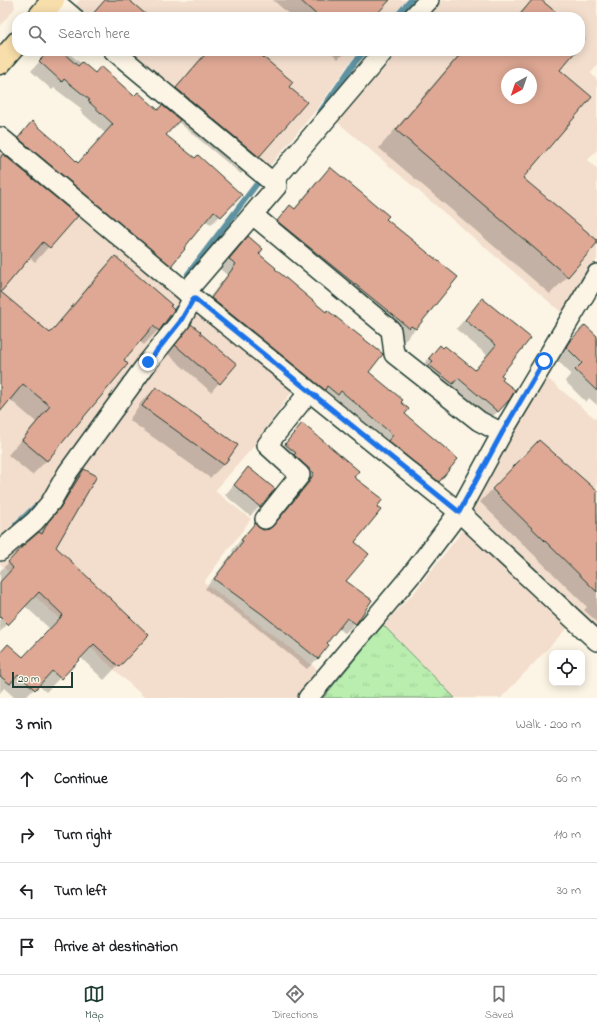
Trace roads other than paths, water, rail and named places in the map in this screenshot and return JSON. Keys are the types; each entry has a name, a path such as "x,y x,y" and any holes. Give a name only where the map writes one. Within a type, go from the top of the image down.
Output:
{"highway":[{"path":"43,12 53,0"},
{"path":"0,63 12,49"}],"street":[{"path":"53,0 67,12"},
{"path":"418,12 429,0"},
{"path":"0,551 35,521 51,502 68,472 148,362 180,322 190,295 277,186 120,56"},
{"path":"272,182 380,56"},
{"path":"0,137 190,295 459,512 597,641"},
{"path":"253,215 391,330 394,354 479,421 502,433"},
{"path":"308,698 412,574 459,512 502,433 597,274"},
{"path":"265,519 300,475 267,445 310,392"}],"waterway":[{"path":"400,12 411,0"},
{"path":"319,114 360,56"},
{"path":"188,274 256,185"},
{"path":"164,328 177,309"},
{"path":"16,525 35,507"}]}
